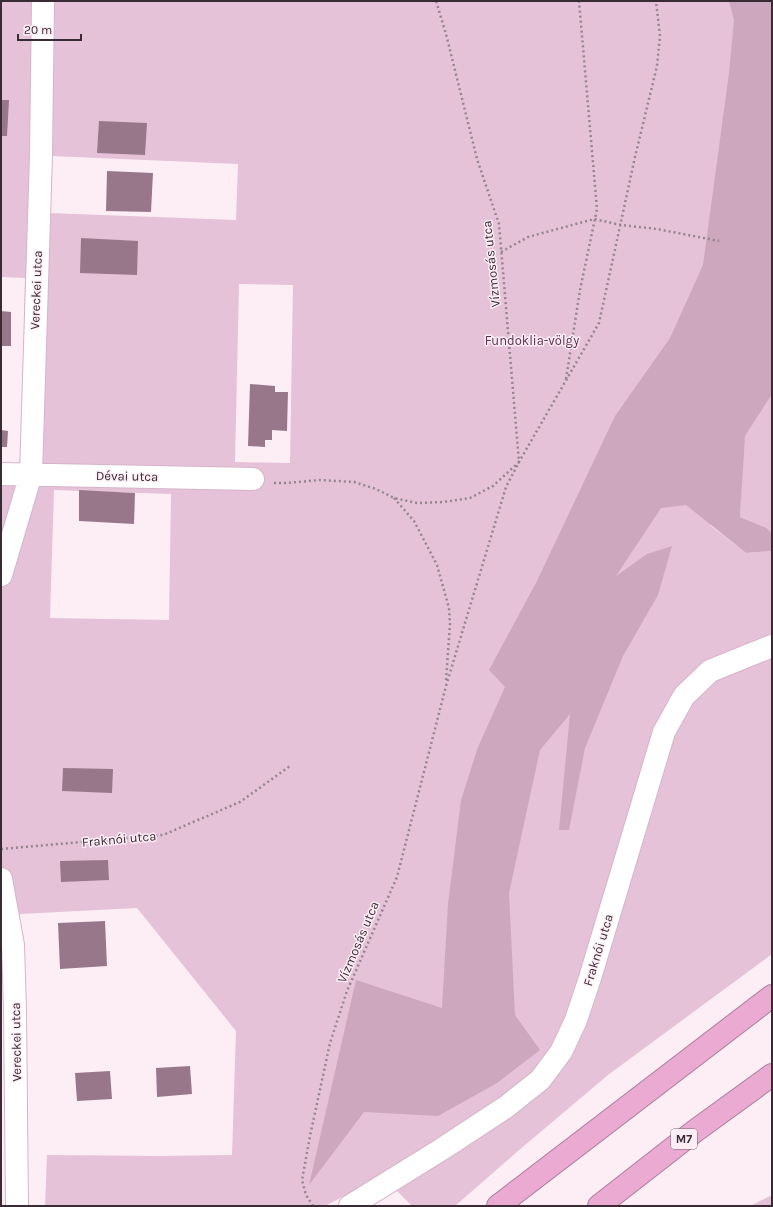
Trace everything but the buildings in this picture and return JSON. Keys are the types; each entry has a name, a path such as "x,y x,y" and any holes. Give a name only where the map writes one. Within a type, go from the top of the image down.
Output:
{"highway":[{"path":"498,1206 772,996"},
{"name":"M7","path":"599,1206 695,1131 772,1075"}],"street":[{"name":"Vereckei utca","path":"1,575 31,474 43,1"},
{"name":"Dévai utca","path":"1,474 253,479"},
{"name":"Fraknói utca","path":"350,1206 506,1107 540,1080 557,1058 576,1020 590,978 664,732 684,696 710,671 772,646"},
{"name":"Vereckei utca","path":"1,878 13,945 16,1010 18,1206"}],"path":[{"name":"Vízmosás utca","path":"436,1 446,34 477,159 499,224 519,462"},
{"path":"565,382 580,290 597,209 578,1"},
{"path":"446,686 506,487 599,323 635,157 657,66 660,36 656,1"},
{"path":"501,252 528,238 594,220 657,229 719,241"},
{"path":"284,483 320,480 354,482 376,489 394,498 417,503 444,502 470,498 493,486 519,462"},
{"path":"394,498 414,521 437,566 449,608 450,624 446,686"},
{"name":"Vízmosás utca","path":"313,1206 306,1195 302,1180 330,1043 348,991 397,877 446,686"},
{"name":"Fraknói utca","path":"1,849 163,835 240,802 290,766"}],"green space":[{"name":"Fundoklia-völgy","path":"1,1 772,1 772,534 767,528 740,517 742,476 710,525 746,553 772,551 772,954 608,1075 455,1206 412,1206 382,1176 325,1206 45,1206 47,1155 232,1155 236,1031 137,908 1,915 1,486 21,486 25,278 1,277","holes":["51,156 238,164 236,220 49,213","239,284 293,285 290,463 235,462","54,490 171,494 169,620 50,618"]},
{"path":"772,1195 772,1206 750,1206"}],"shaded area":[{"path":"729,1 772,1 772,394 745,436 740,517 767,528 772,534 772,551 746,553 686,505 661,508 616,576 647,554 672,546 658,595 623,656 585,748 569,830 559,830 570,714 540,750 509,893 515,1015 540,1050 497,1083 438,1116 364,1112 309,1185 356,980 442,1008 448,904 461,800 478,747 505,687 489,670 537,581 615,416 670,338 703,265 729,73 734,20"}]}
